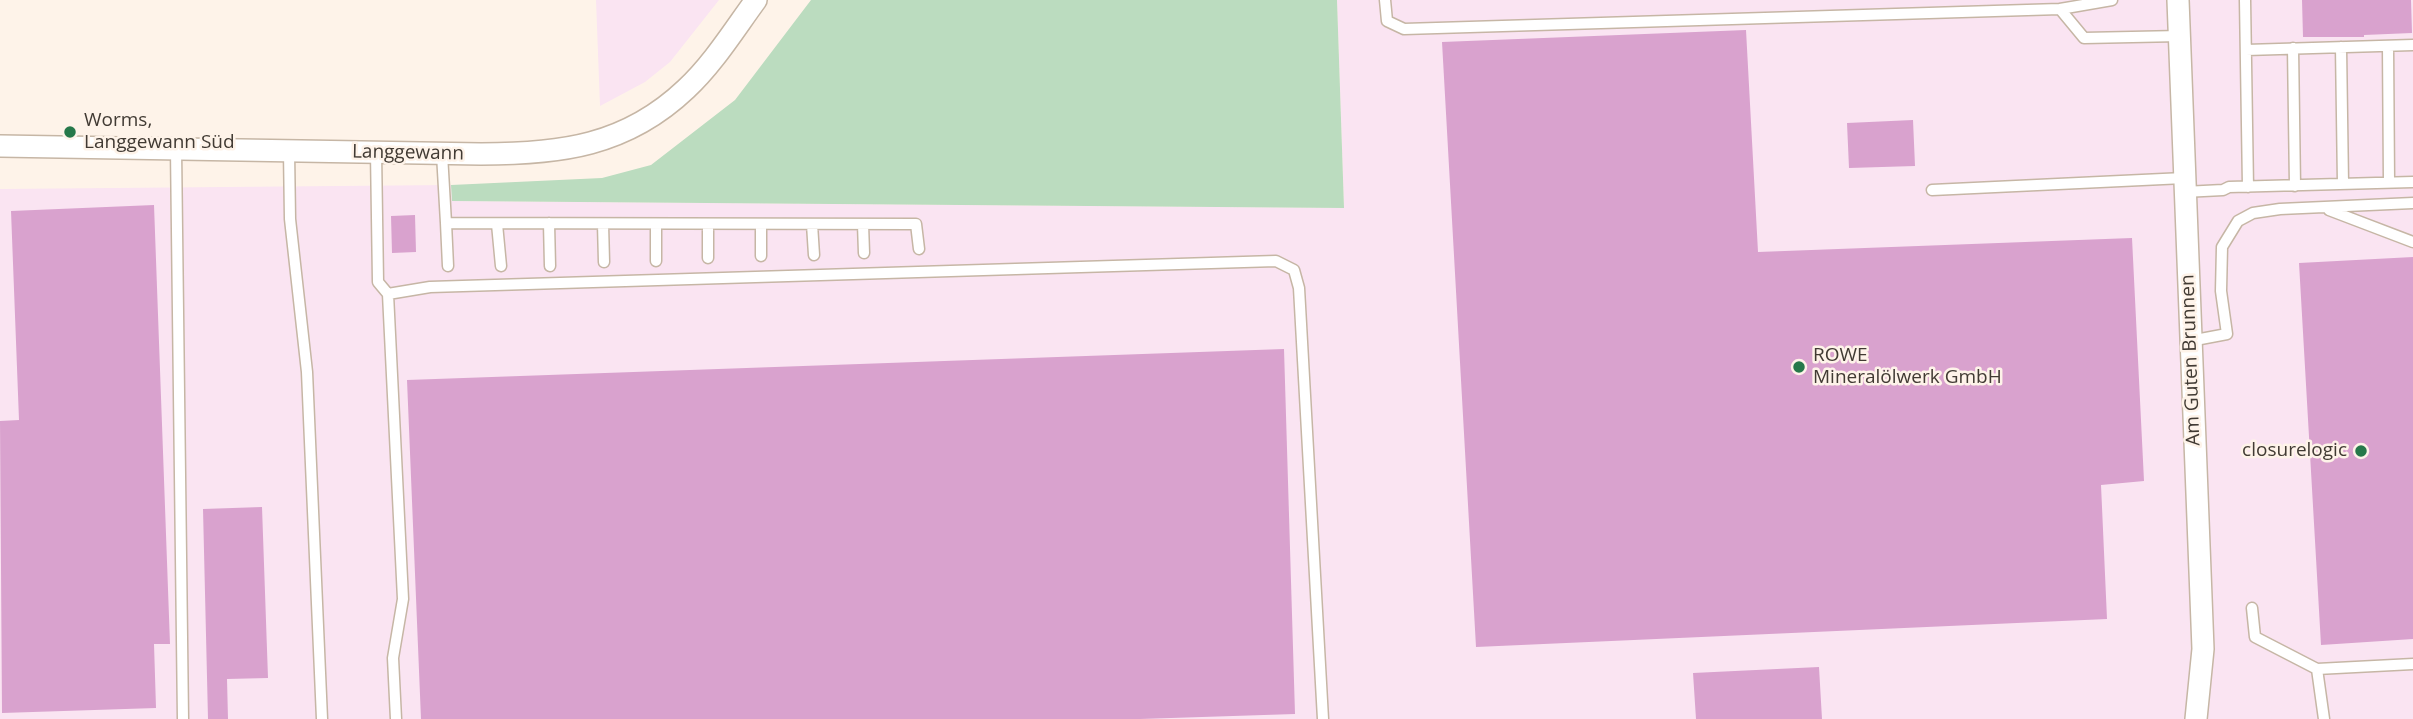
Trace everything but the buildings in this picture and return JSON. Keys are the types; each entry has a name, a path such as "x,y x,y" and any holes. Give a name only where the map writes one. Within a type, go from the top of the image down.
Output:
{"street":[{"name":"Langgewann","path":"0,146 442,154 561,152 611,137 630,128 686,89 756,0"},
{"name":"Am Guten Brunnen","path":"2178,0 2203,649 2196,719"}],"lane":[{"path":"1385,0 1387,21 1404,29 2060,9 2112,0"},
{"path":"2245,0 2248,187"},
{"path":"2060,9 2084,38 2180,36"},
{"path":"2246,50 2413,45"},
{"path":"2388,46 2389,182"},
{"path":"2342,47 2343,184"},
{"path":"2293,48 2295,186"},
{"path":"176,149 183,719"},
{"path":"289,151 290,219 307,372 322,719"},
{"path":"376,152 378,282 387,294 403,599 393,658 396,719"},
{"path":"442,154 448,266"},
{"path":"1932,190 2184,185 2248,187 2413,181"},
{"path":"2190,341 2227,334 2221,291 2222,247 2238,221 2253,213 2413,204"},
{"path":"2323,208 2413,242"},
{"path":"446,223 916,224 919,249"},
{"path":"549,223 550,266"},
{"path":"497,224 501,266"},
{"path":"603,224 604,262"},
{"path":"656,224 656,261"},
{"path":"708,224 708,258"},
{"path":"761,224 761,256"},
{"path":"812,224 814,256"},
{"path":"863,224 864,253"},
{"path":"387,294 444,287 1276,261 1293,270 1299,288 1323,719"},
{"path":"2252,608 2255,637 2317,669 2413,664"},
{"path":"2317,669 2324,719"}],"shaded area":[{"path":"596,0 719,0 670,62 645,82 600,106"},
{"path":"1337,0 2413,0 2413,719 0,719 0,189 451,185 452,201 1344,208"}],"green space":[{"path":"811,0 1337,0 1344,208 452,201 451,185 602,178 651,165 735,100"}],"place":[{"name":"Worms, Langgewann Süd","path":"70,132"},
{"name":"ROWE Mineralölwerk GmbH","path":"1799,367"},
{"name":"closurelogic","path":"2361,451"}]}
